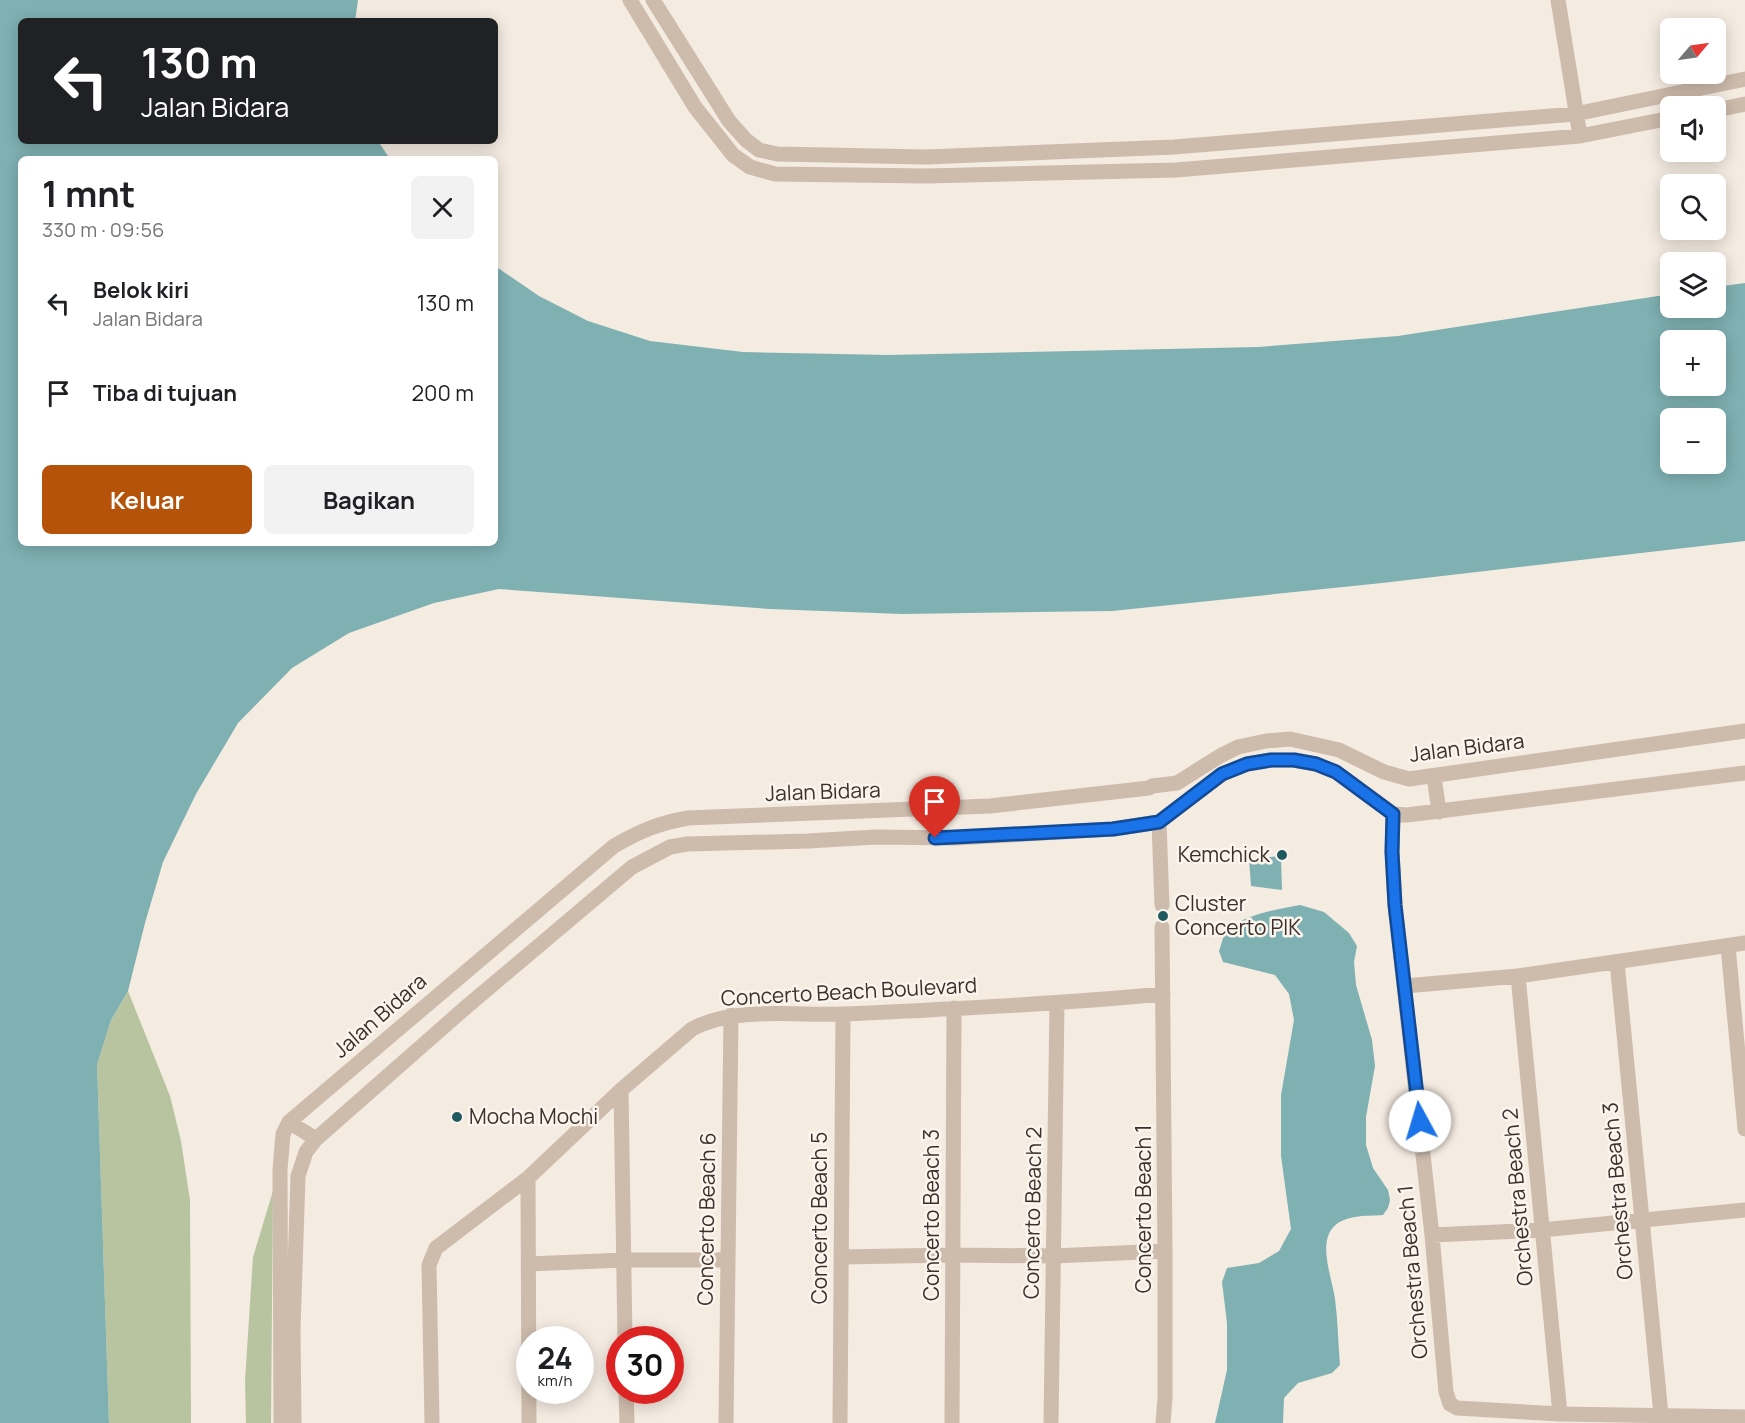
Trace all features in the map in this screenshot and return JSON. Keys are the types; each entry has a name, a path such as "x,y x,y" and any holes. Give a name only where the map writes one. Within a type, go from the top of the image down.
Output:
{"street":[{"path":"630,0 695,107 733,155 750,167 775,174 926,176 1176,170 1580,136 1660,120"},
{"path":"652,0 729,121 746,140 759,150 777,154 926,157 1174,147 1575,114 1745,80"},
{"path":"1558,0 1580,136"},
{"path":"1726,108 1745,104"},
{"name":"Jalan Bidara","path":"289,1122 614,846 637,832 663,822 688,818 990,806 1149,789 1152,786 1177,783 1238,747 1290,739 1339,750 1384,772 1409,779 1745,731"},
{"path":"294,1423 293,1330 298,1176 306,1152 316,1138 632,867 670,847 687,844 876,837 955,838 1113,829 1159,822 1222,774 1247,764 1283,760 1316,764 1336,772 1393,814 1407,815 1745,773"},
{"path":"1434,776 1439,812"},
{"path":"876,811 876,837"},
{"name":"Orchestra Beach 1","path":"1393,814 1392,852 1395,905 1432,1234 1446,1392 1450,1404 1457,1408 1560,1414"},
{"path":"663,822 670,847"},
{"path":"1159,822 1162,905"},
{"name":"Concerto Beach 1","path":"1162,927 1165,1251 1163,1423"},
{"path":"1405,986 1518,976 1745,943"},
{"path":"1728,946 1745,1129"},
{"name":"Orchestra Beach 3","path":"1617,962 1660,1415"},
{"name":"Orchestra Beach 2","path":"1518,976 1560,1414"},
{"name":"Concerto Beach Boulevard","path":"432,1423 429,1265 436,1248 528,1178 621,1090 692,1029 704,1022 731,1016 843,1014 1058,1004 1164,994"},
{"name":"Concerto Beach 2","path":"1051,1423 1058,1004"},
{"name":"Concerto Beach 3","path":"952,1423 954,1008"},
{"name":"Concerto Beach 5","path":"840,1423 843,1014"},
{"name":"Concerto Beach 6","path":"726,1423 731,1016"},
{"path":"621,1090 625,1326"},
{"path":"281,1423 280,1170 283,1134 289,1122 316,1138"},
{"path":"528,1178 529,1423"},
{"path":"1432,1234 1542,1230 1745,1210"},
{"path":"841,1257 1054,1256 1165,1251"},
{"path":"528,1264 624,1260 728,1260"},
{"path":"626,1404 627,1423"},
{"path":"1560,1414 1745,1417"}],"green space":[{"path":"128,991 170,1096 181,1141 190,1200 191,1423 109,1423 97,1065 111,1020"},
{"path":"273,1191 271,1423 246,1423 245,1381 253,1257"}],"water":[{"path":"0,0 358,0 355,18 18,18 18,144 380,144 388,156 18,156 18,546 498,546 498,268 539,296 588,321 650,341 743,352 888,355 1258,347 1398,336 1660,296 1660,318 1726,318 1726,286 1745,283 1745,541 1382,583 1112,611 902,614 770,609 499,589 434,603 349,633 292,668 238,723 196,794 163,862 128,991 111,1020 97,1065 109,1423 0,1423"},
{"path":"1281,856 1282,890 1251,886 1249,859"},
{"path":"1300,905 1324,912 1349,933 1357,946 1354,962 1356,985 1372,1040 1375,1066 1366,1117 1366,1145 1373,1168 1388,1190 1390,1200 1383,1215 1358,1216 1341,1221 1332,1229 1327,1239 1327,1263 1335,1299 1340,1365 1332,1373 1298,1383 1284,1398 1283,1423 1215,1423 1227,1370 1227,1323 1222,1282 1227,1268 1259,1263 1279,1251 1291,1229 1281,1156 1281,1095 1294,1020 1289,994 1275,975 1223,962 1219,951 1226,929 1262,913"}],"place":[{"name":"Kemchick","path":"1282,855"},
{"name":"Cluster Concerto PIK","path":"1163,916"},
{"name":"Mocha Mochi","path":"457,1117"}],"route":[{"path":"935,838 1113,829 1159,822 1222,774 1247,764 1271,760 1294,760 1316,764 1336,772 1393,814 1392,852 1395,905 1420,1121"}]}
